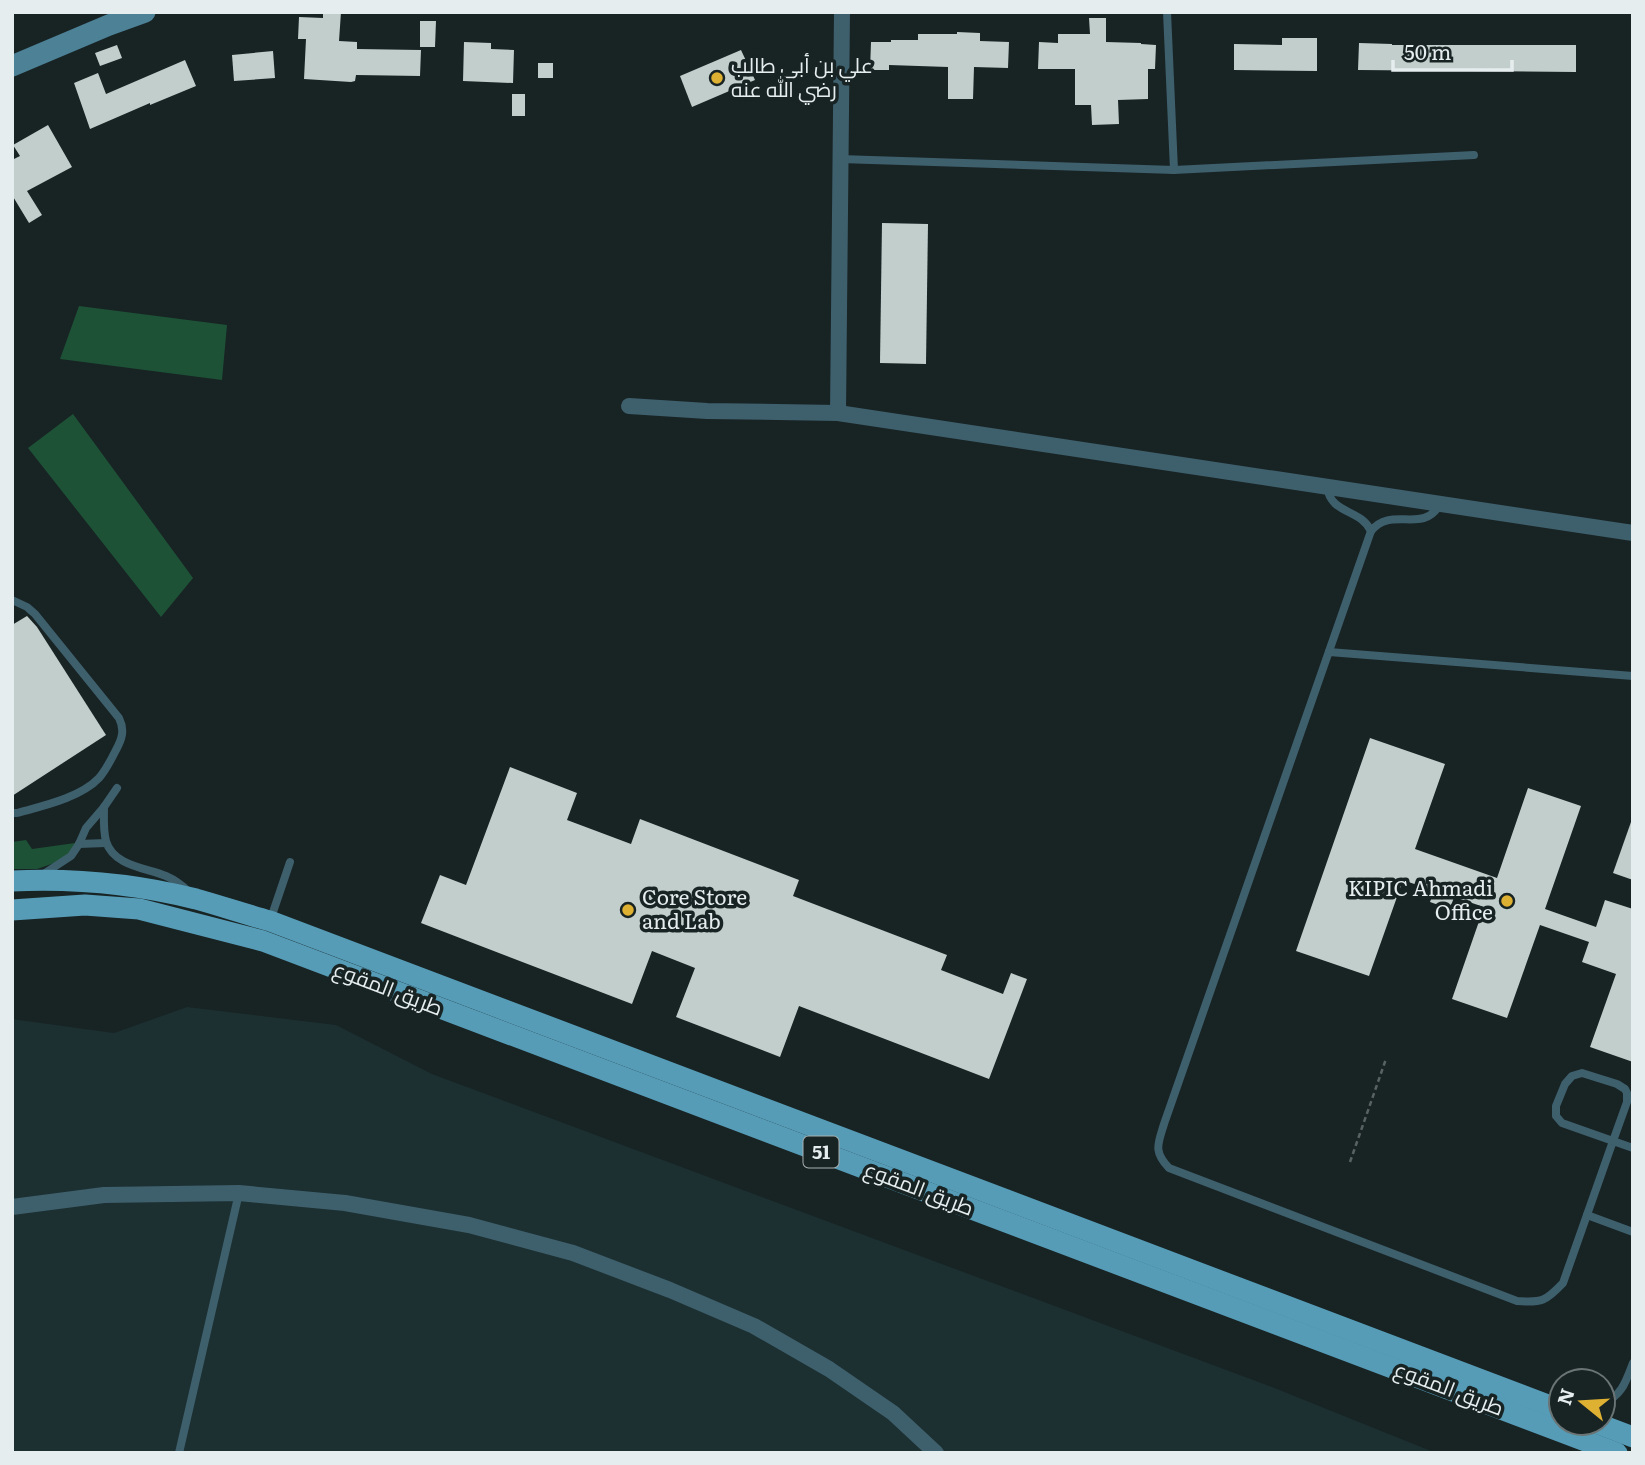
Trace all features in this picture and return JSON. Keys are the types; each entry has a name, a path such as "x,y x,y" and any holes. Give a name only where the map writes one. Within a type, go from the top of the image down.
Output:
{"main road":[{"name":"طريق المقوع","path":"12,881 87,881 142,888 196,899 270,921 1547,1403"},
{"name":"طريق المقوع","path":"12,910 85,905 139,909 263,941 1617,1453"}],"street":[{"path":"12,66 145,12"},
{"path":"838,413 842,12"},
{"path":"629,406 707,411 838,413 1633,533"},
{"path":"12,1207 104,1195 239,1193 359,1205 469,1225 573,1253 754,1326 829,1369 872,1398 893,1413 936,1453"}],"lane":[{"path":"1167,12 1174,170"},
{"path":"840,159 1174,170 1475,155"},
{"path":"1327,487 1334,504 1361,518 1371,531"},
{"path":"1440,504 1431,516 1425,519 1389,519 1376,525 1371,531 1164,1124 1158,1144 1160,1158 1169,1168 1517,1301 1536,1302 1551,1296 1563,1283 1613,1142 1627,1102 1625,1089 1617,1084 1587,1074 1572,1076 1565,1084 1556,1107 1558,1120 1566,1125 1613,1142 1633,1148"},
{"path":"12,600 35,614 119,718 123,733 108,765 93,783 63,799 17,814 12,813"},
{"path":"1329,652 1633,676"},
{"path":"37,880 71,856 86,828 117,788"},
{"path":"104,807 106,843 113,853 126,863 180,883 196,899"},
{"path":"79,844 106,843"},
{"path":"270,921 290,862"},
{"path":"179,1453 239,1193"},
{"path":"1587,1215 1633,1232"},
{"path":"1617,1395 1621,1392 1633,1363"}],"path":[{"path":"1350,1161 1386,1059"}],"shaded area":[{"path":"187,1007 336,1025 432,1074 1272,1387 1436,1453 12,1453 12,1019 114,1033"}],"green space":[{"path":"79,306 227,325 222,380 60,359"},
{"path":"73,414 193,578 161,617 28,448"},
{"path":"26,840 32,849 75,843 66,859 37,869 12,869 12,842"}],"building":[{"path":"323,12 341,12 339,41 357,42 357,49 421,50 420,76 356,75 355,81 351,82 304,79 306,39 298,39 299,17 323,18"},
{"path":"1089,18 1106,18 1106,42 1156,45 1155,69 1148,69 1148,99 1118,100 1119,124 1092,125 1091,105 1075,105 1075,69 1038,69 1039,42 1058,43 1058,34 1090,34"},
{"path":"420,21 436,21 435,47 420,47"},
{"path":"980,33 980,41 1009,42 1008,68 974,67 973,99 948,99 948,67 889,65 889,70 870,70 871,42 918,40 918,34"},
{"path":"1282,38 1317,38 1317,71 1234,70 1234,44 1282,45"},
{"path":"464,42 491,43 491,49 514,50 513,83 463,81"},
{"path":"1359,43 1576,45 1576,72 1358,70"},
{"path":"117,45 122,58 100,66 95,53"},
{"name":"علي بن أبي طالب رضي الله عنه","path":"741,50 755,80 692,107 680,76"},
{"path":"273,51 275,78 234,81 232,55"},
{"path":"185,60 196,86 90,129 74,83 98,73 106,94"},
{"path":"538,63 553,63 553,78 538,78"},
{"path":"512,94 525,94 525,116 512,116"},
{"path":"48,125 72,167 27,191 42,215 29,223 12,195 12,160 20,156 13,145"},
{"path":"882,223 928,224 926,364 880,363"},
{"path":"27,616 37,627 106,735 12,796 12,625"},
{"name":"KIPIC Ahmadi Office","path":"1370,738 1445,764 1415,849 1497,878 1528,788 1581,806 1545,909 1596,927 1605,900 1633,909 1633,1062 1590,1047 1616,974 1582,962 1589,942 1540,925 1507,1018 1452,999 1484,907 1454,897 1450,909 1430,902 1434,891 1403,880 1369,976 1296,951"},
{"name":"Core Store and Lab","path":"510,767 577,793 567,820 631,844 640,819 799,880 793,896 947,955 941,970 1003,994 1011,973 1027,979 989,1079 799,1006 780,1057 676,1017 695,968 652,951 632,1004 421,923 440,875 466,885"},
{"path":"1633,822 1633,880 1613,873"}],"place":[{"name":"علي بن أبي طالب رضي الله عنه","path":"717,78"},
{"name":"KIPIC Ahmadi Office","path":"1507,901"},
{"name":"Core Store and Lab","path":"628,910"}]}
